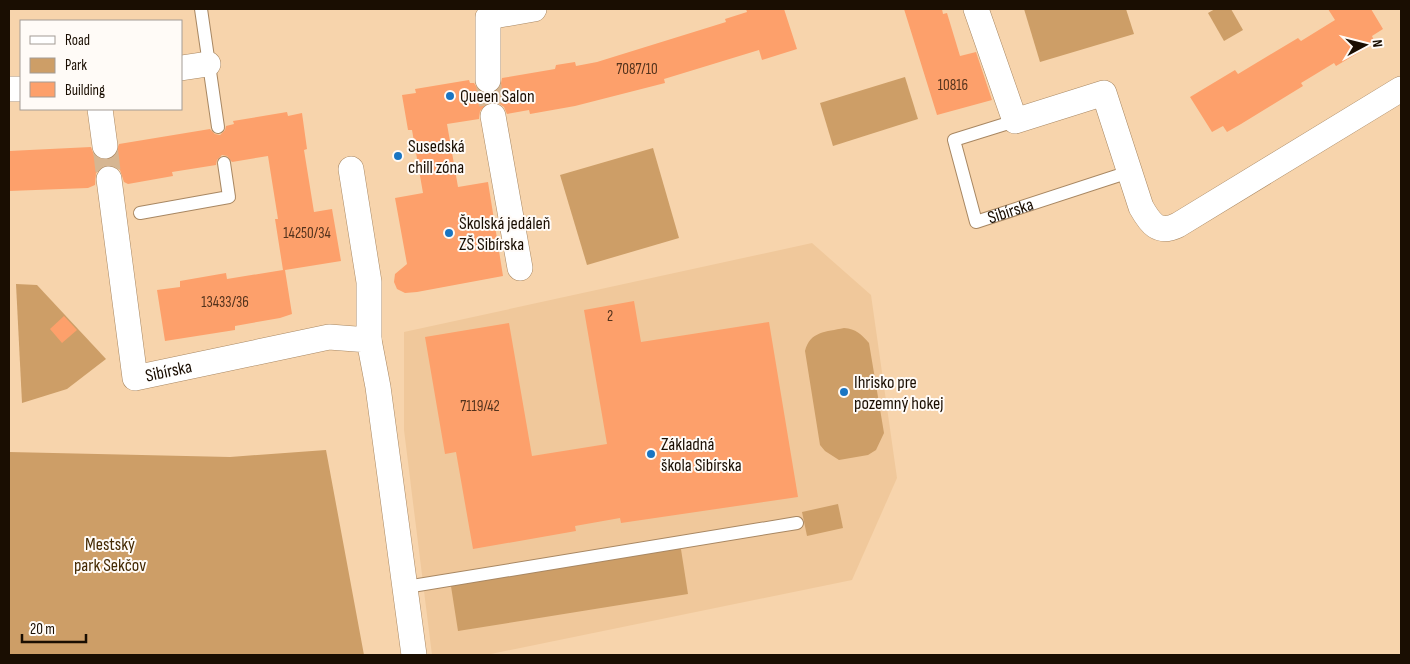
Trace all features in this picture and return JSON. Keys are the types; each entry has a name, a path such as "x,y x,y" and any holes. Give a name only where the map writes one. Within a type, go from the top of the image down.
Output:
{"street":[{"path":"488,80 487,13 534,9"},
{"path":"976,9 1015,121"},
{"path":"182,68 208,64"},
{"name":"Sibírska","path":"1015,121 1104,93 1141,207 1151,224 1160,229 1170,229 1401,89"},
{"path":"100,110 105,146"},
{"path":"493,116 520,268"},
{"path":"351,173 369,282 369,340 378,387 414,655"},
{"name":"Sibírska","path":"109,178 135,378 329,337 369,340"}],"lane":[{"path":"201,9 218,127"},
{"name":"Sibírska","path":"1015,121 954,140 976,222 1129,172"},
{"path":"140,213 230,197 224,164"},
{"path":"406,587 797,523"}],"shaded area":[{"name":"Základná škola Sibírska","path":"812,243 871,295 897,478 852,580 486,655 432,655 404,430 404,332"}],"green space":[{"path":"1024,9 1126,9 1134,34 1040,62"},
{"path":"1215,9 1231,9 1243,30 1224,41 1208,13"},
{"path":"905,77 918,119 833,146 820,103"},
{"path":"653,148 679,238 587,265 560,175"},
{"path":"16,284 37,285 106,359 67,389 22,403"},
{"name":"Ihrisko pre pozemný hokej","path":"844,328 858,332 869,343 884,433 876,450 868,455 839,460 825,451 820,445 805,351 807,344 815,336"},
{"name":"Mestský park Sekčov","path":"326,450 364,655 9,655 9,452 230,457"},
{"path":"838,504 843,528 807,536 802,512"},
{"path":"680,543 688,594 458,631 450,580"}],"building":[{"path":"746,9 784,9 797,49 762,60 759,50 664,79 665,83 575,106 530,114 529,110 507,114 504,107 498,103 490,102 480,111 479,119 447,124 458,187 488,182 503,276 417,292 405,293 397,289 394,282 395,274 407,264 395,198 423,193 412,130 408,130 402,95 416,93 415,89 469,80 470,83 474,83 480,92 488,94 500,88 502,78 555,69 556,65 575,62 576,66 597,62 726,22 725,19 747,12"},
{"path":"904,9 942,9 943,14 947,13 960,56 976,52 992,100 937,115"},
{"path":"1328,9 1371,9 1383,29 1372,36 1375,43 1336,66 1334,63 1301,83 1303,86 1241,124 1227,132 1223,126 1212,132 1190,97 1235,70 1238,74 1298,38 1301,41 1335,20"},
{"path":"287,112 288,116 302,113 307,149 304,150 314,212 332,209 341,261 285,270 292,314 280,318 235,326 235,330 165,341 157,290 180,287 180,281 226,273 227,279 283,270 275,219 278,219 268,156 232,162 227,156 222,155 217,160 216,165 172,172 173,176 128,184 124,182 120,170 114,166 107,165 96,173 95,185 88,188 9,191 9,151 91,147 94,155 106,160 114,157 119,144 210,129 215,134 220,135 226,126 234,124 233,121"},
{"path":"634,301 641,342 769,322 798,497 621,523 620,518 575,526 576,531 473,549 456,452 445,454 425,337 509,323 532,456 607,444 584,310"},
{"path":"64,316 77,330 62,343 50,329"}],"tunnel":[{"path":"488,80 493,116"},
{"path":"105,146 109,179"}],"place":[{"name":"Queen Salon","path":"450,96"},
{"name":"Susedská chill zóna","path":"398,156"},
{"name":"Školská jedáleň ZŠ Sibírska","path":"449,233"},
{"name":"Ihrisko pre pozemný hokej","path":"844,392"},
{"name":"Základná škola Sibírska","path":"651,454"}]}
